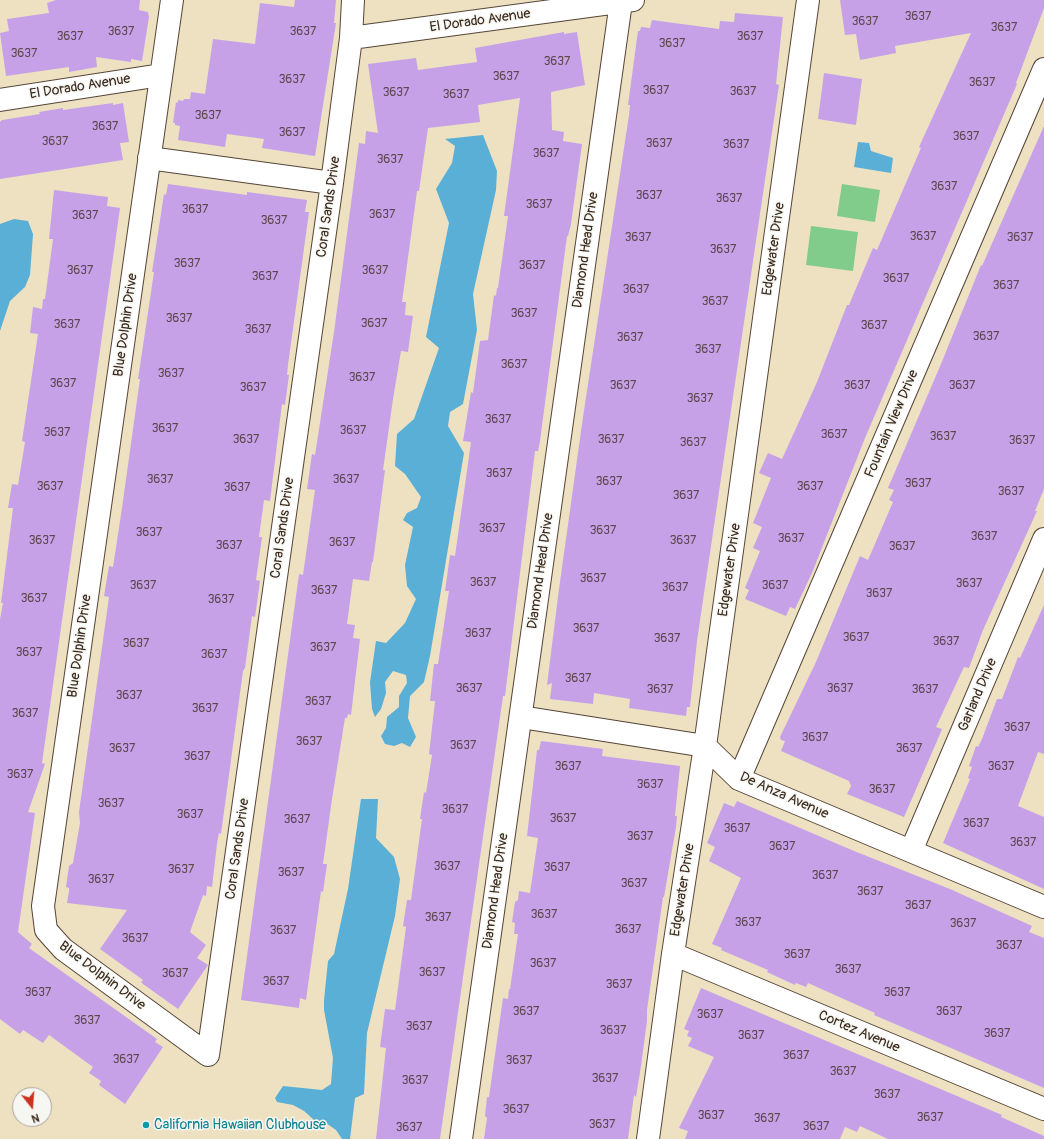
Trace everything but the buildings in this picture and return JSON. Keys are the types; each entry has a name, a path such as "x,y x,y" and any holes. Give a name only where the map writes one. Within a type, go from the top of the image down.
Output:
{"lane":[{"name":"Blue Dolphin Drive","path":"172,0 43,906 46,930 62,949 208,1055"},
{"name":"Coral Sands Drive","path":"208,1055 332,183 351,38 353,0"},
{"name":"Edgewater Drive","path":"648,1139 673,954 705,746 808,0"},
{"name":"El Dorado Avenue","path":"351,38 627,1"},
{"name":"Diamond Head Drive","path":"460,1139 627,1"},
{"name":"Fountain View Drive","path":"739,779 1044,69"},
{"name":"El Dorado Avenue","path":"0,100 161,75"},
{"path":"149,158 332,183"},
{"name":"Garland Drive","path":"911,851 1044,539"},
{"path":"521,717 705,746"},
{"name":"De Anza Avenue","path":"705,746 739,779 1044,907"},
{"name":"Cortez Avenue","path":"673,954 1044,1109"}],"green space":[{"path":"842,184 880,190 875,222 837,216"},
{"path":"811,226 858,232 853,271 806,265"}],"water":[{"path":"483,135 497,171 496,190 473,294 477,330 463,404 450,412 448,426 464,453 430,656 424,682 410,696 408,718 416,737 410,747 402,743 394,746 385,744 381,736 386,728 387,717 399,707 399,696 407,683 406,675 393,671 385,682 386,693 381,709 375,717 372,709 370,682 376,641 386,643 405,623 416,599 407,586 405,565 413,527 403,520 407,513 417,508 421,497 405,474 395,466 397,434 414,419 439,348 426,337 449,223 436,189 452,163 455,146 445,139"},
{"path":"858,142 869,143 871,151 893,158 891,173 854,167"},
{"path":"14,219 28,221 33,234 30,275 25,287 10,301 0,331 0,224"},
{"path":"361,799 378,799 376,838 394,857 400,879 395,916 367,1033 364,1094 355,1098 350,1139 342,1139 336,1130 326,1123 314,1120 304,1111 293,1105 277,1102 275,1098 283,1086 322,1090 331,1084 333,1058 324,1010 328,961 334,954 348,889"}],"place":[{"name":"California Hawaiian Clubhouse","path":"146,1125"}]}
